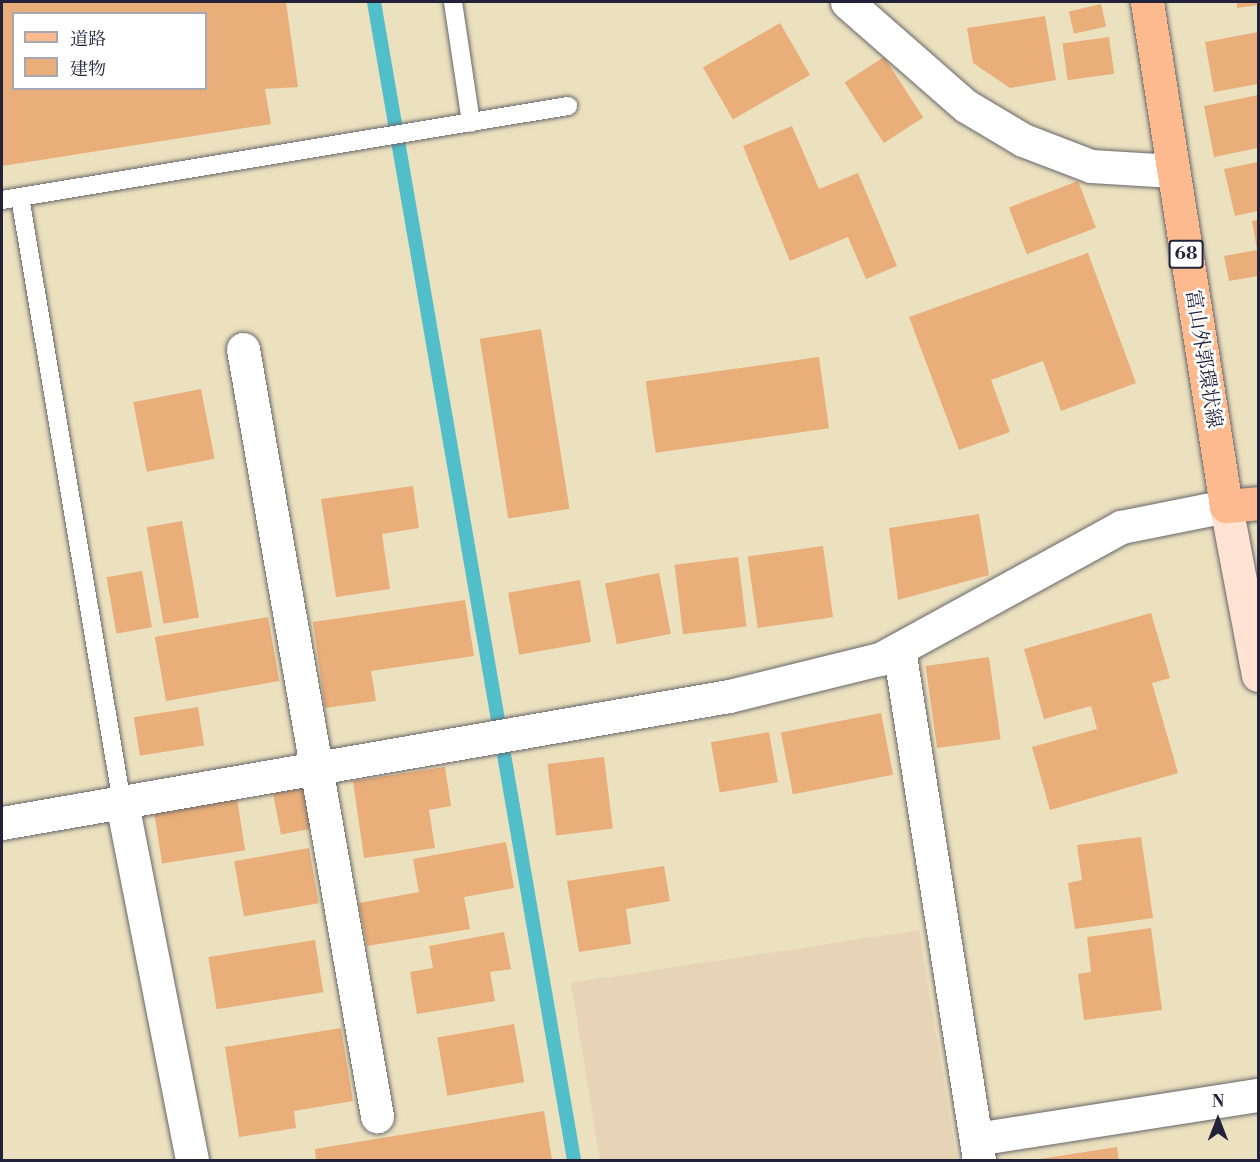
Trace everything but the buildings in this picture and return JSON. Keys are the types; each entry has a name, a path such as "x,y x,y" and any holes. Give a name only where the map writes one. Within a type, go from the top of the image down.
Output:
{"main road":[{"name":"富山外郭環状線","path":"1147,2 1226,506"},
{"path":"1226,506 1258,503"}],"street":[{"path":"847,2 966,106 1023,140 1091,166 1173,171"},
{"path":"243,349 377,1116"},
{"path":"2,823 729,696 880,659 1121,527 1226,506 1258,675"},
{"path":"899,649 978,1150 1258,1095"},
{"path":"122,803 192,1161"}],"lane":[{"path":"453,2 471,123"},
{"path":"2,200 568,105"},
{"path":"20,197 122,803"}],"shaded area":[{"path":"919,930 957,1160 600,1160 571,983"}],"waterway":[{"path":"374,2 574,1160"}]}
